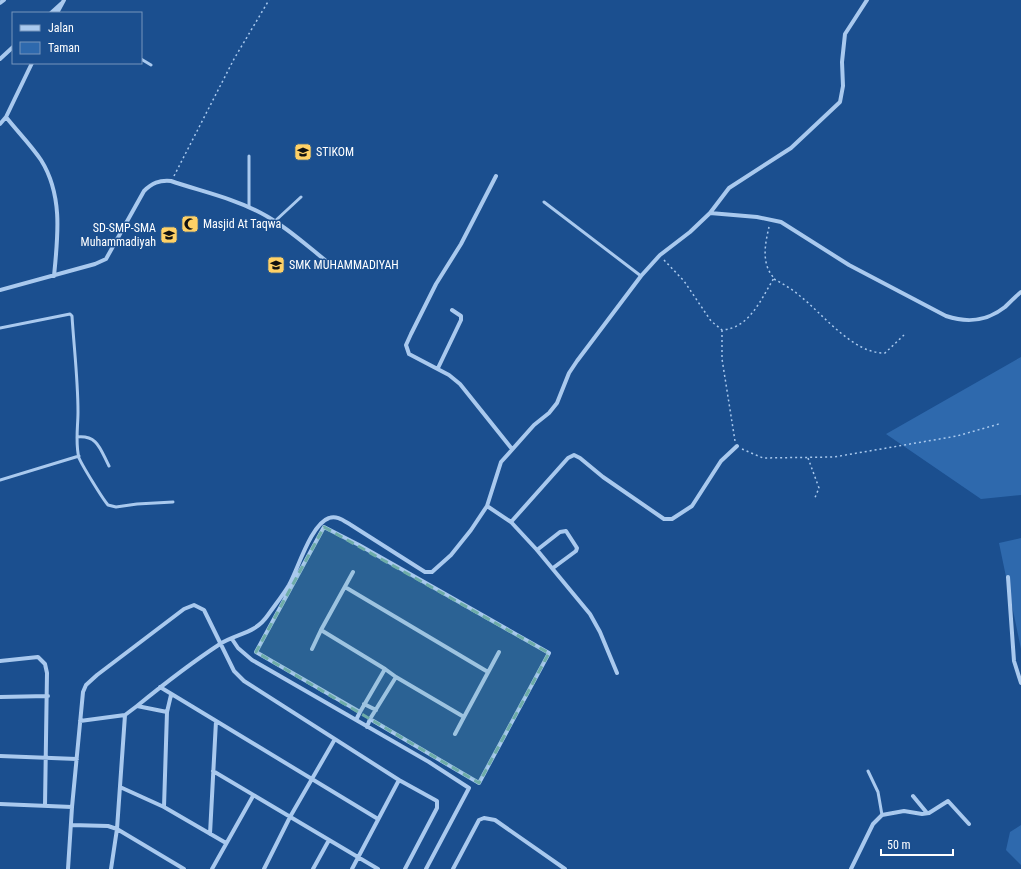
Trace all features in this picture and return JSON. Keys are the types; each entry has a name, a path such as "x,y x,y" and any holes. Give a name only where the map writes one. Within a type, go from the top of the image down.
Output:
{"street":[{"path":"0,3 4,0"},
{"path":"80,721 125,715 160,687 222,644 254,630 268,616 289,585 312,535 325,520 334,517 339,518 393,551 412,566 425,572 432,572 451,555 471,530 487,506 501,462 534,425 549,413 557,403 576,361 641,276 660,255 690,232 710,213 729,188 792,148 840,102 843,86 842,62 845,34 867,0"},
{"path":"51,12 63,1"},
{"path":"58,12 63,1"},
{"path":"0,59 12,48"},
{"path":"0,124 6,117 32,64"},
{"path":"6,117 41,160 50,178 58,206 54,276"},
{"path":"496,176 461,244 436,284 406,345 409,354 438,368 460,384 512,449"},
{"path":"0,290 95,264 106,258 144,191 151,184 162,180 171,181 249,207 300,240 325,260"},
{"path":"710,213 782,222 849,265 946,316 963,322 994,314 1021,292"},
{"path":"438,368 461,320 461,316 452,310"},
{"path":"511,522 568,458 574,455 664,519 669,520 692,506 721,461 737,446"},
{"path":"487,506 511,522 553,568 594,621 617,673"},
{"path":"360,712 256,652 324,527 359,545 549,653 479,783 370,719"},
{"path":"537,550 560,532 566,532 577,545 577,550 553,568"},
{"path":"312,648 353,572"},
{"path":"1008,577 1014,661 1021,683"},
{"path":"345,587 488,672"},
{"path":"68,869 72,807 83,692 91,679 189,606 194,605 204,610 234,671 240,678 399,780 437,801 438,805 405,869"},
{"path":"321,630 464,717"},
{"path":"232,639 238,648 252,660 429,762 469,788 426,869"},
{"path":"455,734 499,652"},
{"path":"0,660 34,656 38,657 44,664 48,696 45,806"},
{"path":"356,720 385,669"},
{"path":"367,727 370,719 396,677"},
{"path":"160,687 378,819"},
{"path":"164,807 167,712 171,695"},
{"path":"0,697 48,696"},
{"path":"364,704 376,710"},
{"path":"137,706 167,712"},
{"path":"111,869 120,787 125,715"},
{"path":"210,834 216,721"},
{"path":"266,868 290,817 335,739"},
{"path":"0,756 77,759"},
{"path":"213,771 378,869"},
{"path":"352,869 399,780"},
{"path":"120,787 164,807 226,843"},
{"path":"212,869 253,796"},
{"path":"913,796 927,813"},
{"path":"851,869 872,824 882,815 904,811 927,813 948,801 969,824"},
{"path":"0,804 72,807"},
{"path":"453,869 479,820 484,818 495,820 565,869"},
{"path":"71,825 108,826 116,829 184,869"},
{"path":"313,869 329,840"}],"lane":[{"path":"142,60 151,65"},
{"path":"249,156 249,207"},
{"path":"274,222 302,198"},
{"path":"544,202 641,276"},
{"path":"0,328 69,314 72,316 78,412 77,437 79,456 82,465 88,471 108,505 116,507 173,502"},
{"path":"77,437 88,436 92,438 109,466"},
{"path":"0,480 79,456"},
{"path":"868,772 879,797 882,815"}],"path":[{"path":"171,181 234,59 269,0"},
{"path":"772,220 764,249 767,267 770,274 774,278 800,295 840,332 858,345 876,354 885,353 904,335"},
{"path":"660,255 684,281 712,321 722,330 723,366 737,446 750,454 763,458 834,458 875,449 957,436 999,424"},
{"path":"722,330 733,328 746,320 755,310 774,278"},
{"path":"808,458 819,488 814,500"}],"highlighted area":[{"path":"324,527 549,653 479,783 256,652"}],"green space":[{"path":"1021,357 1021,495 981,499 886,434"},
{"path":"1021,538 1021,649 999,543"},
{"path":"1021,825 1021,865 1006,850 1010,832"}],"place":[{"name":"STIKOM","path":"303,152"},
{"name":"Masjid At Taqwa","path":"190,224"},
{"name":"SD-SMP-SMA Muhammadiyah","path":"169,235"},
{"name":"SMK MUHAMMADIYAH","path":"276,265"}]}
